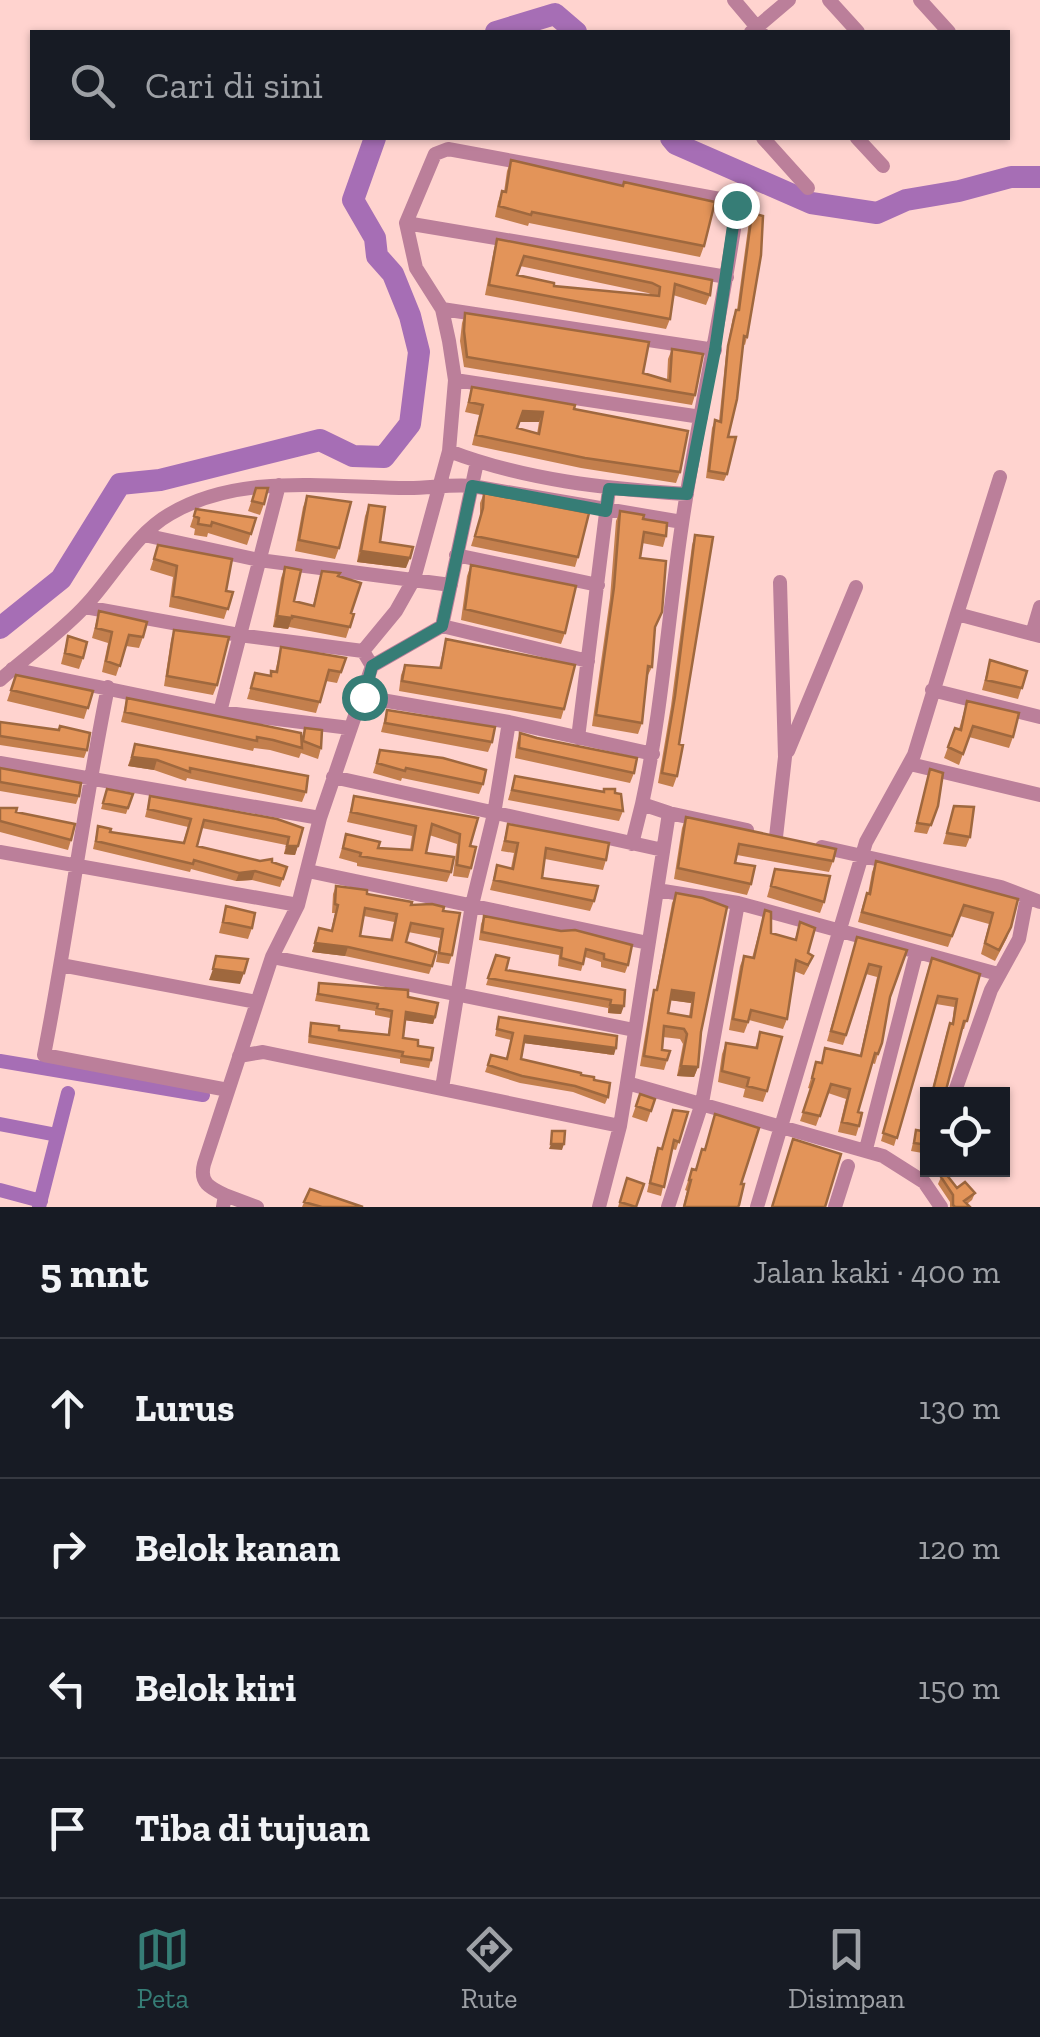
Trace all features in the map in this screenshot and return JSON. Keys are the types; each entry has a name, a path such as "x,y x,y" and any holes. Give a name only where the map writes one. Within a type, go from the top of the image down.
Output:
{"street":[{"path":"734,0 755,30"},
{"path":"757,30 788,0"},
{"path":"829,0 856,30"},
{"path":"920,0 947,30"},
{"path":"765,140 808,188"},
{"path":"859,140 883,166"},
{"path":"363,651 396,611 414,579 449,451 455,380 442,309 416,268 406,223 438,151 448,149 731,201 736,205 736,216 727,277 682,522 653,754 632,844"},
{"path":"406,223 727,277"},
{"path":"442,309 715,350"},
{"path":"455,380 702,418"},
{"path":"449,451 476,462 609,489 687,494"},
{"path":"442,626 476,462"},
{"path":"756,1207 866,842 910,764 1000,478"},
{"path":"0,680 85,606 144,535 167,515 196,501 279,485 411,488 440,484 682,522"},
{"path":"220,712 279,485"},
{"path":"578,738 609,489"},
{"path":"144,535 259,560 452,585"},
{"path":"456,555 598,585"},
{"path":"776,837 786,757 780,582"},
{"path":"786,757 856,587"},
{"path":"85,606 239,635 363,651"},
{"path":"956,614 1036,635 1040,606"},
{"path":"372,666 442,626 588,661"},
{"path":"257,1207 224,1201 208,1187 202,1172 272,957 298,905 333,777 364,697 372,666 363,651"},
{"path":"12,669 220,712 350,728"},
{"path":"108,688 89,777 44,1054 228,1090"},
{"path":"932,690 1040,717"},
{"path":"364,697 510,722 653,754"},
{"path":"442,1088 472,905 494,814 510,722"},
{"path":"0,763 320,818"},
{"path":"910,764 1040,795"},
{"path":"333,777 664,850"},
{"path":"642,804 793,840"},
{"path":"598,1207 620,1126 669,812"},
{"path":"810,844 1001,887 1034,900 1019,939 998,974 957,1087"},
{"path":"0,852 298,905"},
{"path":"308,871 648,942"},
{"path":"657,890 738,904 998,974"},
{"path":"668,1207 702,1103 738,904"},
{"path":"866,1150 916,954"},
{"path":"272,957 634,1030"},
{"path":"61,965 257,1002"},
{"path":"248,1028 263,1052"},
{"path":"238,1056 263,1052 620,1126"},
{"path":"627,1084 866,1150 920,1173"},
{"path":"836,1207 848,1166"},
{"path":"926,1177 941,1207"}],"building":[{"path":"511,160 715,202 704,246 499,206 502,191 506,192"},
{"path":"752,213 763,216 761,255 728,437 736,437 727,474 709,471 715,420 721,422 728,346 739,310"},
{"path":"497,239 712,280 710,295 675,284 670,319 489,285","holes":["524,256 660,287 659,296 554,286 517,275"]},
{"path":"465,313 649,342 643,373 670,381 672,349 703,354 695,395 467,357"},
{"path":"472,387 688,431 680,472 585,458 476,435 483,405 469,402","holes":["523,411 543,412 539,434 517,428"]},
{"path":"256,488 268,488 264,504 252,501"},
{"path":"484,493 589,513 578,557 475,536"},
{"path":"307,496 351,502 339,548 299,540"},
{"path":"369,505 385,507 380,542 413,547 410,558 361,551"},
{"path":"196,509 256,518 251,534 212,522 211,526 198,524"},
{"path":"620,511 667,523 666,536 644,532 640,558 666,561 662,612 655,627 642,723 596,715"},
{"path":"695,535 713,537 677,776 662,773"},
{"path":"158,545 232,559 226,591 233,592 228,609 173,596 177,566 154,559"},
{"path":"471,565 576,586 565,633 465,609"},
{"path":"285,567 301,570 294,601 314,606 322,571 340,573 338,576 361,583 350,627 277,616"},
{"path":"99,611 147,622 143,637 129,635 120,666 106,661 112,632 96,628"},
{"path":"174,630 229,637 217,685 167,676"},
{"path":"68,636 87,642 83,658 65,653"},
{"path":"446,639 575,665 564,709 402,681 405,665 441,668"},
{"path":"281,647 346,658 341,672 329,670 320,702 251,688 255,673 271,676 271,671 277,672"},
{"path":"990,660 1027,671 1022,688 986,680"},
{"path":"16,675 93,691 88,708 11,690"},
{"path":"127,698 301,733 302,748 125,712"},
{"path":"967,701 1019,713 1013,737 973,726 963,754 948,747 955,728 961,730"},
{"path":"387,710 495,727 492,742 385,723"},
{"path":"0,722 59,730 60,726 90,733 87,750 0,736"},
{"path":"305,728 322,730 321,748 303,741"},
{"path":"520,733 637,758 634,773 519,748"},
{"path":"135,744 308,776 306,792 190,768 190,772 157,760 132,757"},
{"path":"380,750 443,758 486,770 483,784 377,763"},
{"path":"0,768 81,783 79,796 0,782"},
{"path":"930,769 943,773 931,825 917,823"},
{"path":"515,776 604,792 615,789 615,793 621,794 623,811 512,790"},
{"path":"107,789 133,794 128,808 103,803"},
{"path":"150,796 277,819 303,828 298,846 287,846 289,837 204,820 197,846 260,861 272,859 287,867 283,879 255,871 239,873 194,860 193,864 96,841 98,826 111,829 110,832 184,843 191,819 148,809"},
{"path":"354,796 478,818 470,846 476,847 471,868 457,865 460,834 432,824 426,853 454,857 451,872 360,856 361,853 343,848 346,834 380,842 378,848 412,850 416,826 351,812"},
{"path":"954,806 974,807 970,837 947,833"},
{"path":"0,808 17,808 16,812 75,824 71,840 0,821"},
{"path":"686,817 836,849 833,861 739,844 735,863 755,866 751,884 678,868"},
{"path":"508,824 609,843 606,860 546,848 542,878 598,886 594,901 494,880 497,865 513,869 518,843 505,841"},
{"path":"876,861 1018,899 1011,927 999,950 985,943 993,913 964,905 952,936 862,912"},
{"path":"775,869 830,876 824,902 771,886"},
{"path":"336,886 460,913 452,955 439,953 443,929 411,923 406,942 436,952 432,966 315,943 319,928 332,931 338,905","holes":["365,908 397,914 392,940 360,936"]},
{"path":"676,893 727,907 701,1032 698,1067 681,1066 687,1034 684,1029 664,1026 662,1050 670,1051 667,1060 644,1056","holes":["672,990 694,993 691,1017 668,1013"]},
{"path":"226,906 255,913 252,928 223,922"},
{"path":"765,910 771,912 771,933 796,940 800,922 815,928 808,953 813,956 808,965 796,960 787,1019 751,1010 748,1022 733,1019 744,956 754,958"},
{"path":"484,916 561,931 575,930 632,945 628,965 586,949 583,964 561,958 562,948 482,932"},
{"path":"857,937 907,950 858,1112 862,1113 859,1126 842,1122 850,1089 831,1084 820,1116 803,1112 816,1062 822,1063 825,1048 861,1056 881,967 869,964 846,1035 831,1031"},
{"path":"496,955 509,958 506,970 625,990 624,1006 610,1005 611,1000 488,978"},
{"path":"216,956 248,959 244,973 213,969"},
{"path":"932,958 980,974 947,1087 934,1087 957,999 938,996 897,1138 883,1133"},
{"path":"319,983 408,990 408,997 438,1003 435,1017 406,1012 403,1038 433,1048 431,1060 310,1036 311,1023 389,1035 392,1011 377,1008 378,1004 318,994"},
{"path":"499,1017 617,1036 616,1048 525,1036 521,1059 610,1083 608,1097 488,1065 491,1055 507,1059 513,1033 497,1029"},
{"path":"760,1032 782,1037 767,1091 747,1086 749,1078 722,1071 726,1043 757,1048"},
{"path":"640,1094 655,1099 651,1111 636,1106"},
{"path":"673,1110 688,1112 679,1142 674,1140 664,1187 650,1183"},
{"path":"715,1114 759,1128 741,1184 739,1205 684,1207 692,1169 696,1170 702,1149 705,1150"},
{"path":"916,1130 920,1131 920,1144 914,1143"},
{"path":"552,1131 565,1131 564,1144 551,1144"},
{"path":"793,1139 841,1154 825,1207 772,1207"},
{"path":"941,1177 948,1177 957,1188 965,1182 975,1193 964,1201 970,1207 955,1207 953,1195"},
{"path":"627,1178 644,1184 636,1207 620,1202"},
{"path":"310,1189 363,1207 322,1207 304,1202"}],"waterway":[{"path":"503,30 555,14 574,30"},
{"path":"0,628 61,579 120,484 160,480 320,440 353,456 384,457 410,424 419,352 410,316 393,274 377,256 375,238 353,200 374,140"},
{"path":"673,140 811,203 877,213 906,200 1011,177 1040,177"},
{"path":"0,1061 203,1095"},
{"path":"39,1207 68,1093"},
{"path":"0,1124 57,1135"},
{"path":"0,1190 41,1201"}],"route":[{"path":"364,697 372,666 442,626 472,486 606,511 609,489 687,494 715,350 736,205"}]}
